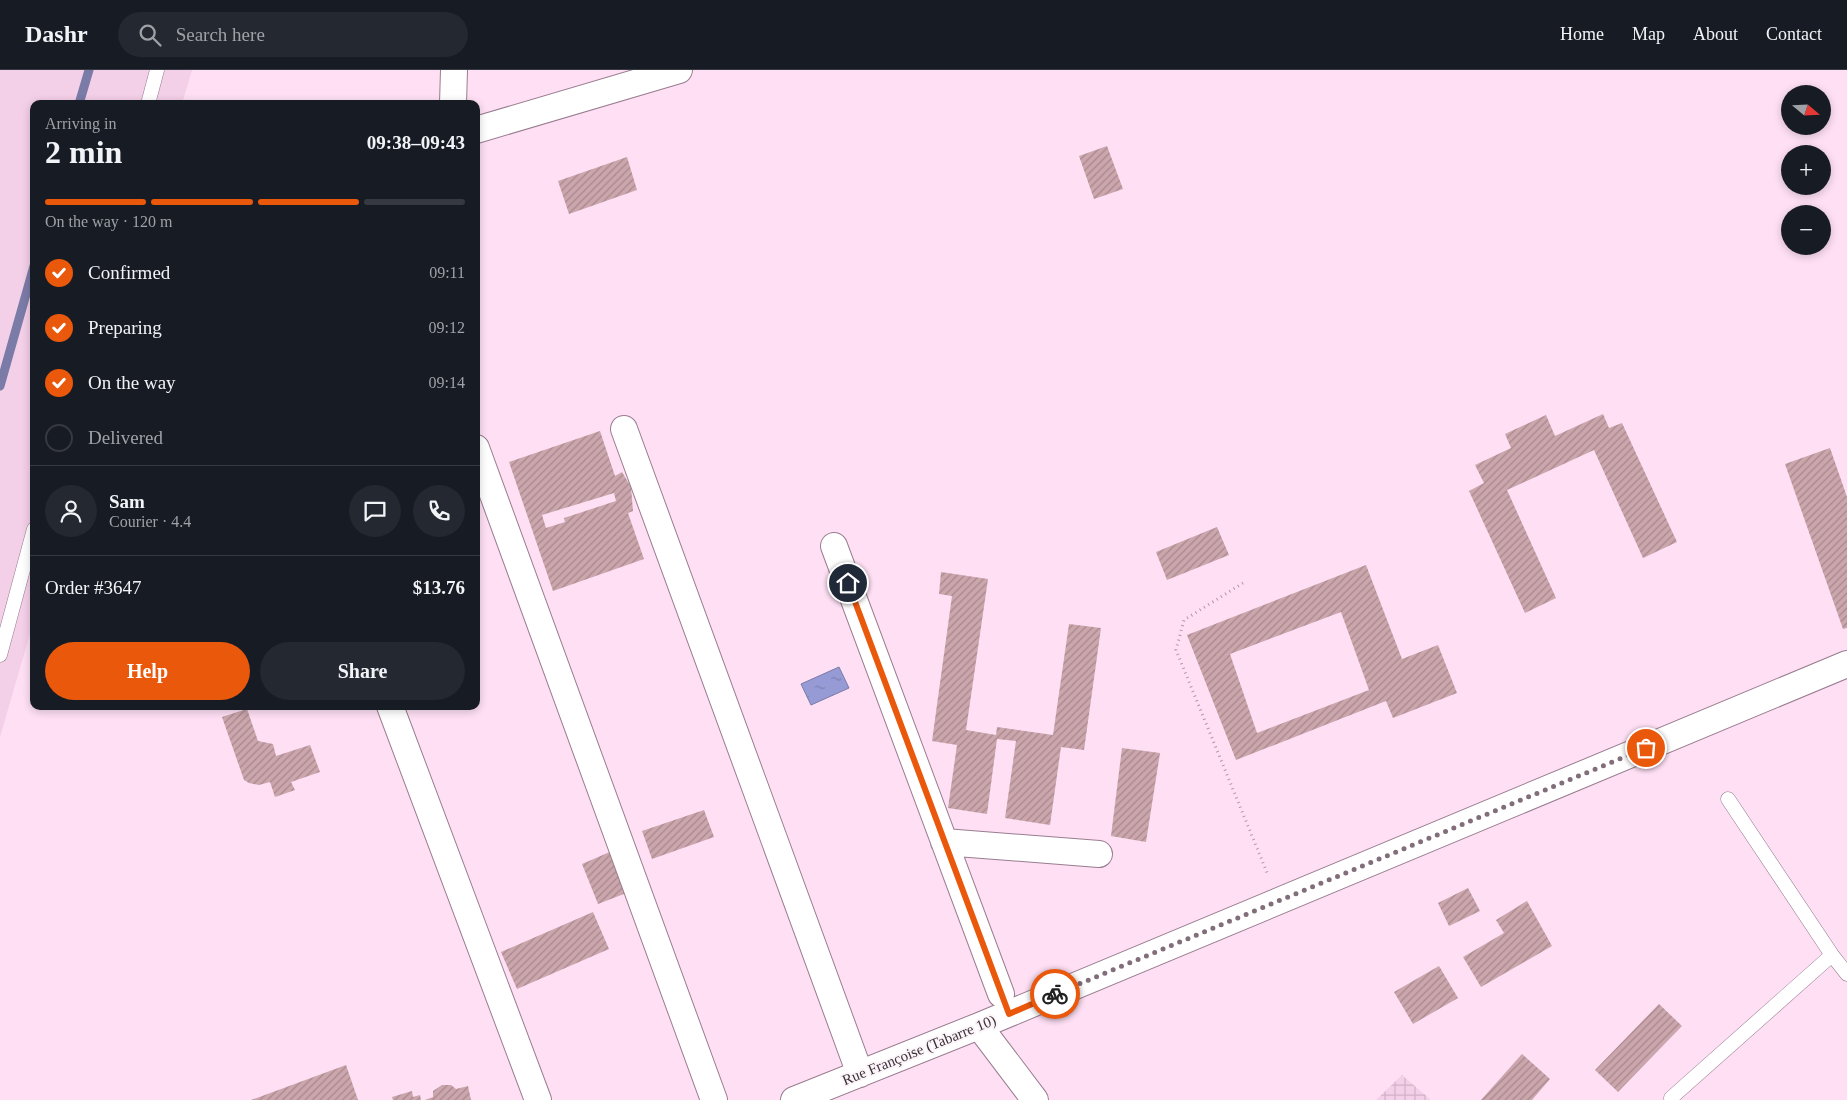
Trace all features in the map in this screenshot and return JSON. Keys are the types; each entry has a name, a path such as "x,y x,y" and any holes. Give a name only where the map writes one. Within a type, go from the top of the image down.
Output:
{"street":[{"path":"453,100 454,70"},
{"path":"480,129 680,70"},
{"path":"624,429 860,1074"},
{"path":"480,459 714,1100"},
{"path":"834,546 1005,1004"},
{"name":"Rue Françoise (Tabarre 10)","path":"794,1100 979,1026 1005,1004 1279,901 1847,664"},
{"path":"392,710 538,1100"},
{"path":"944,842 1099,854"},
{"path":"979,1026 1035,1100"}],"lane":[{"path":"149,100 157,70"},
{"path":"0,655 30,544"},
{"path":"1728,799 1832,955 1847,974"},
{"path":"1672,1098 1832,955"}],"path":[{"path":"1243,583 1184,620 1176,650 1279,901"}],"shaded area":[{"path":"0,70 192,70 183,100 30,100 30,634 0,737"},
{"path":"1402,1075 1431,1100 1376,1100"}],"water":[{"path":"839,667 849,688 811,705 801,684"}],"building":[{"path":"1107,146 1123,189 1094,199 1079,156"},
{"path":"627,157 637,190 569,214 558,181"},
{"path":"1603,414 1609,428 1622,423 1677,542 1643,558 1594,450 1507,490 1556,598 1525,613 1469,491 1484,483 1475,465 1511,448 1505,434 1546,415 1555,436"},
{"path":"600,431 615,476 622,472 631,487 633,511 628,513 644,559 553,591 509,462","holes":["614,493 616,501 564,518 565,522 546,528 542,515"]},
{"path":"1830,448 1847,497 1847,628 1843,629 1785,464"},
{"path":"1217,527 1229,555 1167,580 1156,552"},
{"path":"1366,565 1402,659 1438,645 1457,693 1393,718 1386,701 1236,760 1187,635","holes":["1341,612 1369,690 1257,733 1230,654"]},
{"path":"941,572 988,579 966,730 996,735 997,727 1053,735 1069,624 1101,628 1084,750 1061,747 1050,825 1005,818 1016,741 997,739 987,814 948,808 957,745 932,741 952,596 939,594"},
{"path":"247,710 258,741 273,744 276,756 310,745 320,772 291,782 295,790 275,797 270,782 259,785 249,783 244,780 222,717"},
{"path":"1122,748 1160,753 1146,842 1111,836"},
{"path":"704,810 714,837 652,859 642,831"},
{"path":"612,851 629,892 598,904 582,864"},
{"path":"1468,888 1480,911 1449,926 1438,903"},
{"path":"1527,901 1552,946 1481,987 1463,957 1504,933 1496,920"},
{"path":"593,912 609,949 517,989 501,952"},
{"path":"1439,966 1458,998 1413,1024 1394,992"},
{"path":"1659,1004 1682,1026 1618,1092 1595,1070"},
{"path":"1522,1054 1550,1079 1532,1100 1481,1100"},
{"path":"346,1065 358,1100 251,1100"},
{"path":"442,1085 451,1085 456,1089 468,1086 471,1100 425,1100 433,1097 433,1091"},
{"path":"412,1091 413,1097 420,1095 421,1100 393,1100 392,1097"}],"waterway":[{"path":"80,100 89,70"},
{"path":"0,386 30,280"}],"way so far":[{"path":"1055,994 1646,748"}],"route":[{"path":"848,583 1009,1014 1055,994"}]}
